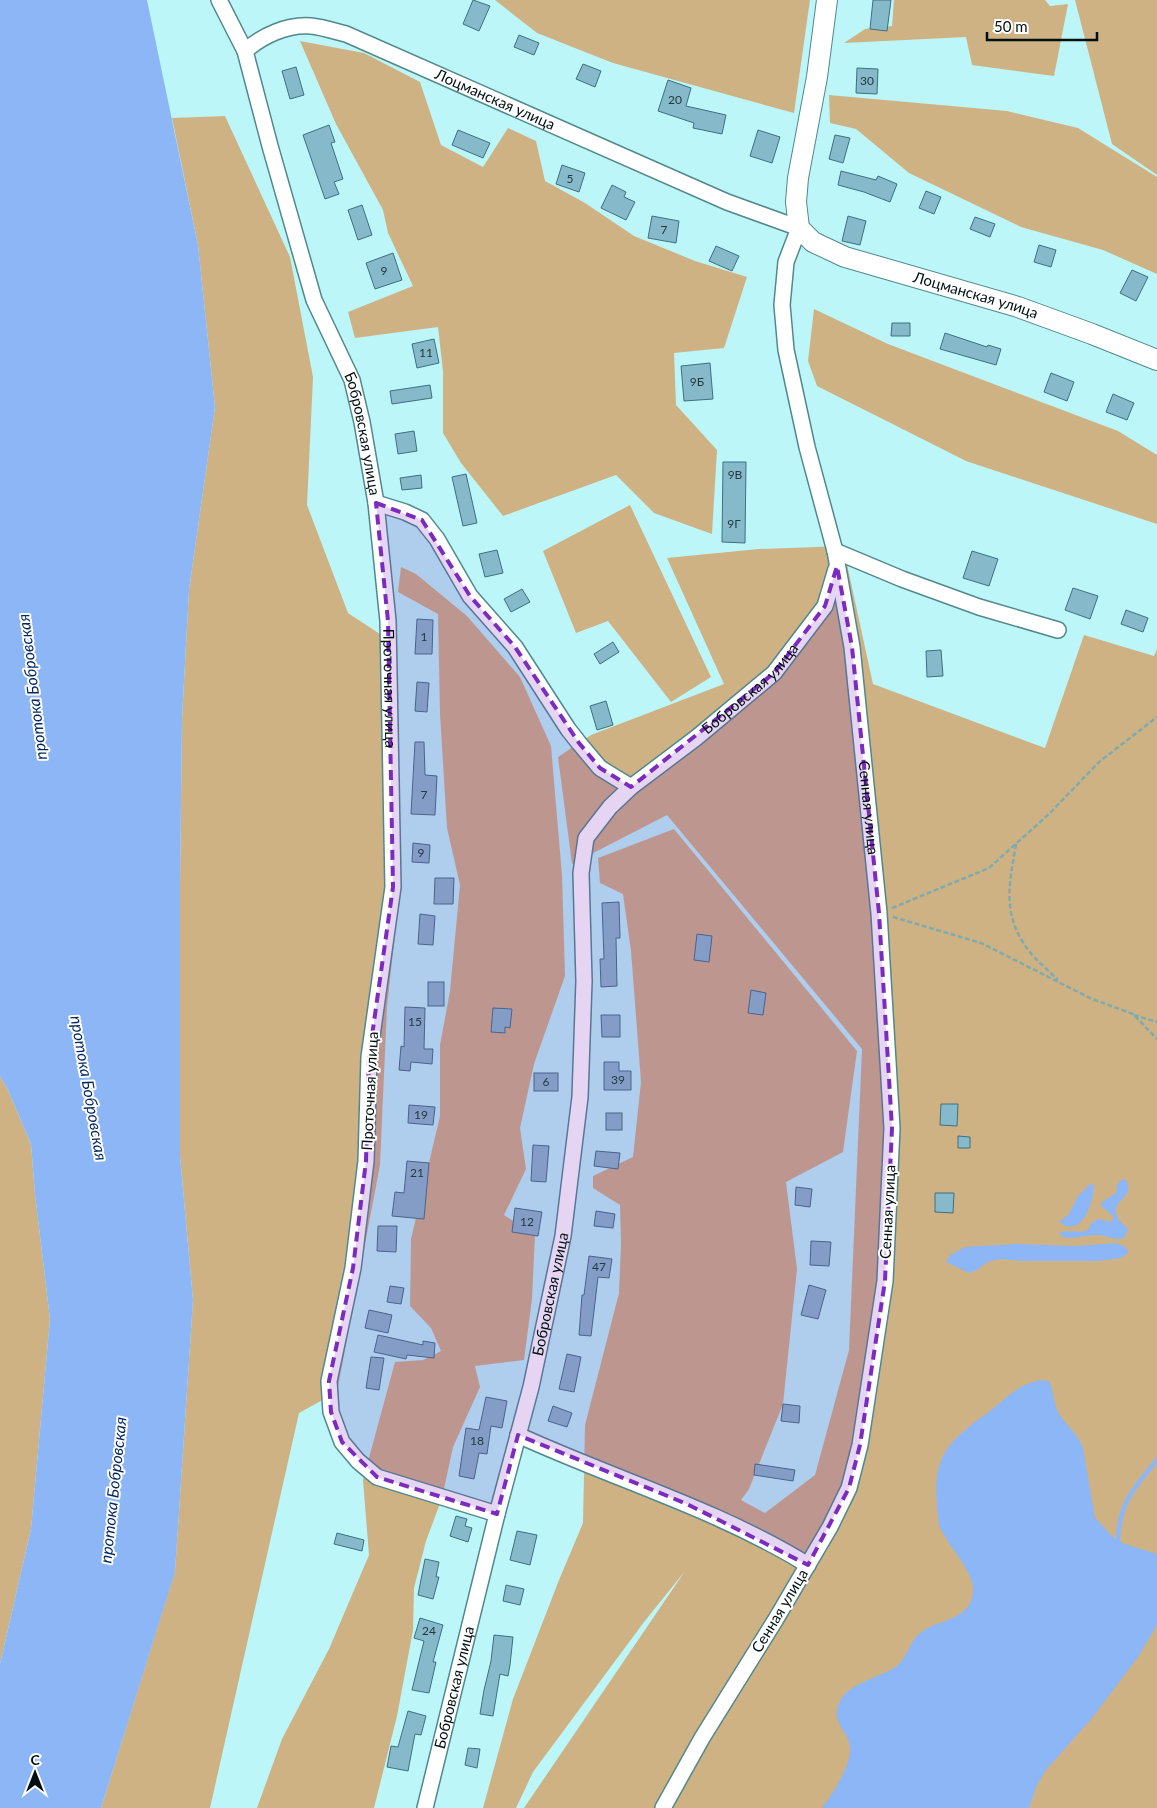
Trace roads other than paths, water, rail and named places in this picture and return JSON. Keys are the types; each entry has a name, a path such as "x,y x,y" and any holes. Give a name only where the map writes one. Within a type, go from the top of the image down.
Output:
{"street":[{"path":"219,0 245,51"},
{"path":"827,0 817,76 798,178 796,202 799,228 786,262 782,305 786,350 836,558 902,579 979,607 1058,630"},
{"name":"Лоцманская улица","path":"245,51 258,40 285,29 310,26 346,34 727,202 799,228 813,242 845,257 1018,307 1157,360"},
{"name":"Бобровская улица","path":"245,51 314,300 352,380 362,422 376,503 405,512 422,520 437,539 470,596 515,647 579,744 600,768 631,787"},
{"name":"Проточная улица","path":"376,503 388,621 393,887 369,1057 366,1161 353,1268 329,1381 331,1412 342,1442 358,1461 378,1477 497,1514"},
{"name":"Бобровская улица","path":"425,1808 497,1514 531,1386 563,1236 579,1107 584,981 581,873 586,838 610,807 631,787 696,738 774,672 825,606 836,558"},
{"name":"Сенная улица","path":"663,1808 702,1738 808,1565 830,1527 849,1488 860,1445 885,1281 892,1128 880,913 852,647 836,558"},
{"path":"518,1435 567,1458 687,1504 808,1565"}],"water":[{"name":"протока Бобровская","path":"0,0 147,0 198,245 215,407 189,590 182,718 180,1156 193,1300 175,1572 101,1808 0,1808 0,1664 31,1529 50,1319 31,1144 0,1076"},
{"path":"1122,1179 1126,1180 1128,1191 1119,1202 1116,1210 1119,1220 1128,1229 1125,1237 1114,1239 1101,1235 1070,1238 1061,1236 1059,1233 1062,1232 1088,1230 1096,1220 1102,1219 1109,1222 1113,1220 1113,1216 1101,1206 1102,1202 1116,1193 1117,1185"},
{"path":"1090,1184 1094,1185 1092,1200 1085,1216 1074,1226 1067,1226 1059,1222 1069,1214 1078,1196"},
{"path":"1116,1243 1124,1246 1128,1253 1121,1258 1099,1261 1022,1261 1000,1259 987,1262 977,1270 969,1273 946,1262 950,1255 965,1247 1016,1244 1076,1246"},
{"path":"1039,1380 1049,1381 1058,1412 1081,1443 1095,1518 1114,1538 1122,1543 1157,1554 1157,1625 1138,1657 1092,1718 1046,1770 1037,1785 1029,1808 822,1808 841,1779 850,1754 849,1741 837,1715 837,1709 844,1695 850,1689 898,1665 919,1634 961,1613 968,1607 972,1599 972,1581 939,1525 936,1485 942,1457 959,1435 1009,1395 1025,1385"}],"waterway":[{"path":"1118,1544 1121,1518 1128,1498 1157,1460"}]}
